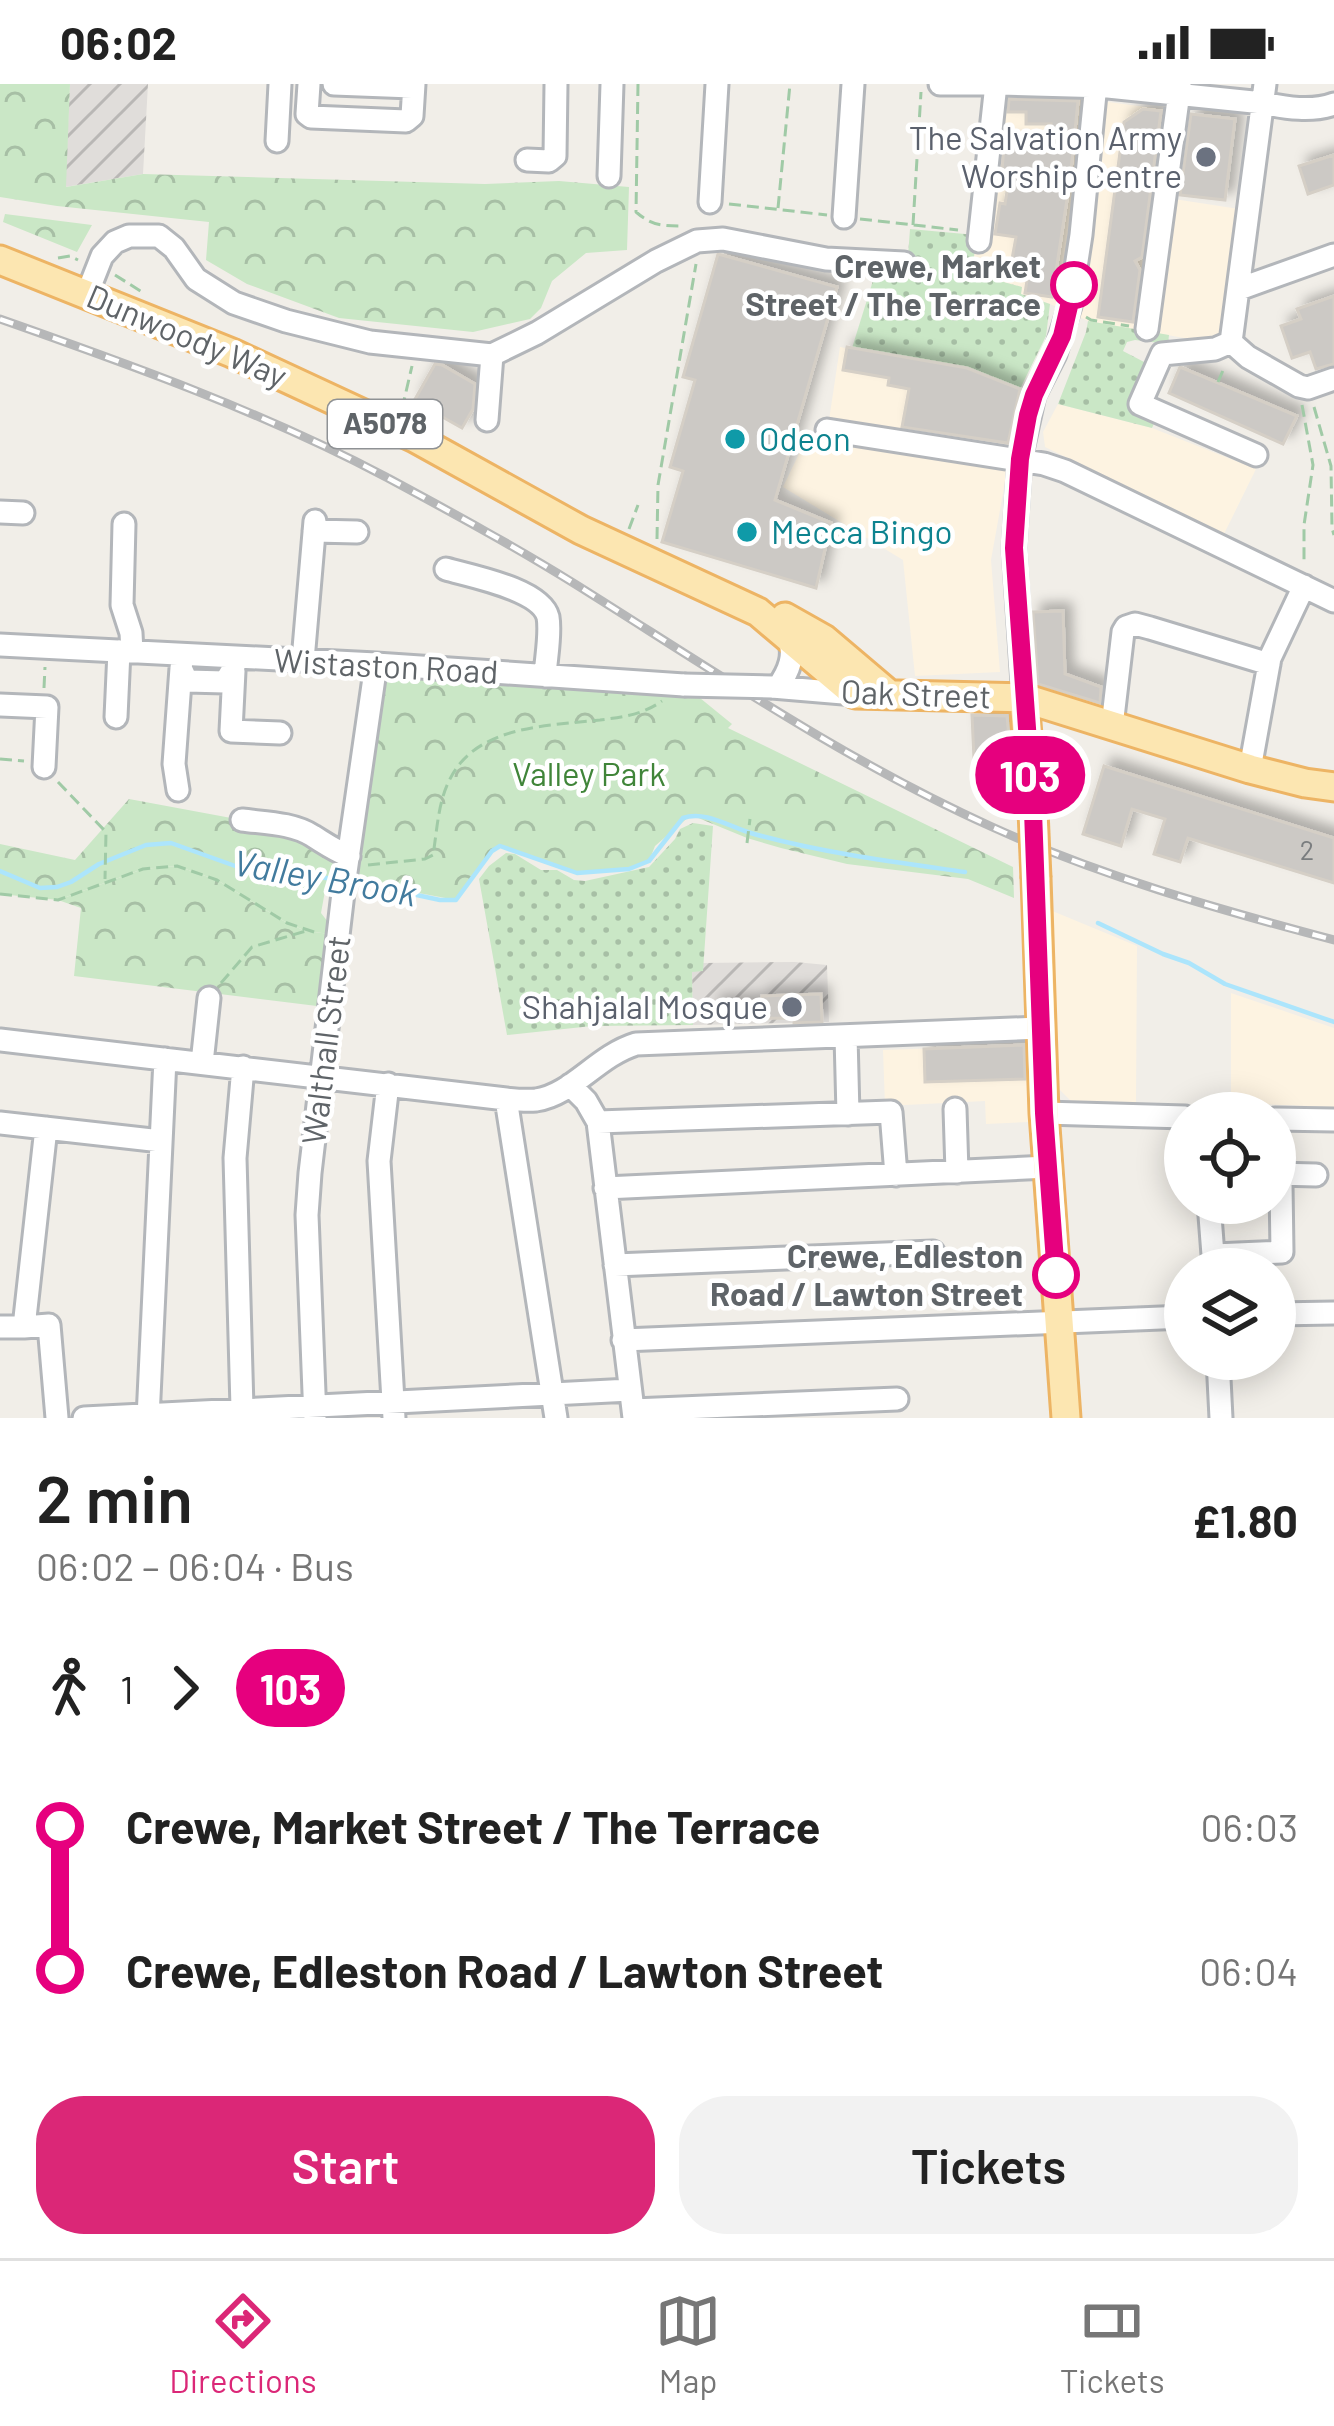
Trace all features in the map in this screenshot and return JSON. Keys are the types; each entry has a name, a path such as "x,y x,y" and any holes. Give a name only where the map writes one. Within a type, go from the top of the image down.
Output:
{"main road":[{"name":"Dunwoody Way","path":"0,260 232,353 395,428 581,530 758,612 855,694"},
{"name":"Dunwoody Way","path":"758,612 774,612 797,622 890,695"},
{"name":"Oak Street","path":"855,694 1024,698 1250,769 1334,787"},
{"path":"1024,698 1044,1113 1066,1418"}],"street":[{"path":"277,141 280,84"},
{"path":"309,84 308,116 411,119 413,85 334,84"},
{"path":"527,160 549,161 555,156 556,84"},
{"path":"609,176 612,84"},
{"path":"710,202 717,84"},
{"path":"844,217 853,84"},
{"path":"940,84 1264,93 1281,107 1321,109 1334,104"},
{"path":"979,242 996,84"},
{"path":"1024,698 1014,548 1020,459 1034,395 1055,354 1077,271 1096,86"},
{"path":"1147,328 1179,90"},
{"path":"1239,350 1239,289 1264,93"},
{"path":"87,294 102,256 116,242 129,236 159,236 174,248 196,280 234,303 370,342 492,355 693,242 723,239 826,259 904,263"},
{"path":"1239,289 1334,255"},
{"path":"1256,455 1140,404 1162,354 1239,350 1304,387 1334,379"},
{"path":"488,420 492,355"},
{"path":"827,430 1020,459 1065,471 1334,601"},
{"path":"116,717 131,633 122,605 124,524"},
{"path":"303,661 314,526 357,532"},
{"path":"446,569 517,590 541,605 548,616 545,676"},
{"path":"1250,769 1269,664 1304,586"},
{"path":"1112,725 1126,627 1136,624 1269,664"},
{"path":"775,687 791,661 788,636"},
{"name":"Wistaston Road","path":"0,645 234,664 376,664 775,687"},
{"path":"178,790 174,764 182,661"},
{"path":"234,664 231,731 280,734"},
{"name":"Walthall Street","path":"314,1412 307,1215 338,935 376,664"},
{"name":"Oak Street","path":"775,687 855,694"},
{"path":"0,705 47,707 44,765"},
{"path":"242,820 311,834 347,871"},
{"path":"202,1063 208,998"},
{"path":"0,1040 536,1100 570,1085 614,1050 636,1043 1040,1028"},
{"path":"845,1036 848,1114"},
{"path":"148,1416 165,1059"},
{"path":"232,1412 235,1158 242,1067"},
{"path":"388,1084 379,1161 393,1410"},
{"path":"570,1085 598,1122 632,1406"},
{"path":"506,1100 554,1407"},
{"path":"955,1109 957,1172"},
{"path":"598,1122 891,1112 896,1175"},
{"path":"1044,1113 1164,1116"},
{"path":"1296,1119 1334,1120"},
{"path":"0,1123 161,1141"},
{"path":"24,1327 46,1128"},
{"path":"605,1188 1048,1167"},
{"path":"1296,1177 1316,1175"},
{"path":"615,1265 933,1252"},
{"path":"1296,1314 1334,1313"},
{"path":"623,1340 1164,1318"},
{"path":"0,1327 49,1325 57,1418"},
{"path":"1219,1380 1221,1418"},
{"path":"84,1418 897,1399"}],"path":[{"path":"638,84 636,212 648,223 687,226 696,250 658,485 655,564"},
{"path":"778,210 790,84"},
{"path":"913,225 922,84"},
{"path":"401,417 416,347"},
{"path":"1304,387 1331,466 1334,535"},
{"path":"1304,387 1312,465 1304,525 1304,586"},
{"path":"627,536 638,506"},
{"path":"42,707 47,648"},
{"path":"347,871 433,855 449,779 475,748 518,730 629,717 662,703 674,684"},
{"path":"0,759 44,765 106,832 105,880"},
{"path":"747,843 751,819"},
{"path":"0,894 58,900 105,880 162,866 217,880 306,932 338,935"},
{"path":"208,998 252,947 306,932"}],"shaded area":[{"path":"70,84 148,84 143,174 65,187"},
{"path":"1078,98 1184,112 1174,199 1239,209 1225,327 1218,344 1088,321 1021,294 1022,287 973,269 987,99"},
{"path":"840,347 967,368 1020,389 1012,448 945,439 951,402 909,393 901,429 829,420"},
{"path":"1058,404 1152,428 1256,469 1224,534 1045,447 1043,432"},
{"path":"809,433 1003,464 1007,471 991,560 1000,672 915,676 903,560 783,487"},
{"path":"1050,910 1137,946 1136,1102 1071,1101 1057,1087"},
{"path":"703,963 827,965 829,1022 693,1025 692,971 703,971"},
{"path":"1231,993 1334,1028 1334,1107 1296,1106 1296,1092 1231,1092"},
{"path":"1025,1045 1029,1122 986,1124 985,1101 885,1106 883,1050"}],"green space":[{"path":"0,84 70,84 66,187 143,174 485,184 559,181 629,187 627,250 586,253 552,281 541,308 530,319 473,332 339,318 247,284 206,260 209,222 0,197"},
{"path":"5,214 92,225 77,252 3,222"},
{"path":"910,229 976,235 973,269 1022,287 1021,294 1050,304 1046,336 1020,389 967,368 852,348 876,271 907,270"},
{"path":"1088,321 1169,335 1168,344 1135,340 1127,342 1123,351 1146,363 1148,369 1129,409 1155,421 1152,428 1058,404"},
{"name":"Valley Park","path":"376,664 684,685 732,724 728,728 1013,867 1014,898 968,879 847,864 781,848 691,815 655,846 649,861 629,869 577,873 500,846 456,900 360,882 347,872 340,879 238,867 166,843 150,843 57,887 40,888 0,871 0,844 75,860 129,799 242,820 349,855"},
{"path":"693,823 713,826 703,971 692,972 693,1025 592,1026 507,1035 479,879 489,866 506,853 515,854 541,870 557,870 585,881 649,867 680,829"},
{"path":"166,843 238,867 340,879 325,891 321,913 338,935 287,923 217,880 177,866 143,869 58,900 0,894 0,871 32,885 54,887 116,856"},
{"path":"177,866 217,880 287,923 338,935 325,1007 74,976 81,908 58,900 143,869"}],"building":[{"path":"1009,99 1078,101 1052,297 1025,293 1030,262 1012,259 1016,237 995,234 1010,172 1002,171 1004,146 1048,152 1051,124 1026,124 1026,112 1008,112"},
{"path":"1143,109 1161,111 1142,257 1135,261 1140,270 1133,322 1098,317 1124,122"},
{"name":"The Salvation Army Worship Centre","path":"1191,114 1235,119 1225,200 1180,195"},
{"path":"1334,155 1334,185 1308,194 1299,166"},
{"path":"718,254 837,287 775,500 831,523 816,588 662,542 683,471 670,467 695,380 683,377"},
{"path":"1334,296 1334,364 1316,369 1310,352 1292,358 1281,326 1301,319 1297,309"},
{"path":"847,347 967,368 1020,389 1008,443 902,427 909,389 888,385 889,378 843,370"},
{"path":"435,364 475,384 473,409 462,428 414,401"},
{"path":"1180,367 1297,416 1283,444 1169,393"},
{"path":"1063,611 1065,674 1101,687 1100,703 1038,684 1033,612"},
{"path":"972,715 1007,716 1012,773 974,759"},
{"path":"1104,766 1334,838 1334,883 1188,838 1180,862 1154,854 1165,819 1132,809 1121,846 1083,834"},
{"name":"Shahjalal Mosque","path":"821,994 822,1022 713,1019 713,1004"},
{"path":"1024,1045 1025,1079 925,1082 924,1049"}],"waterway":[{"name":"Valley Brook","path":"351,881 456,900 500,846 577,873 629,869 649,861 683,818 692,816 806,847 965,872"},
{"name":"Valley Brook","path":"0,871 40,888 57,887 146,845 171,843 238,867 339,879"},
{"name":"Valley Brook","path":"1098,923 1225,984 1334,1022"}],"railway":[{"path":"0,319 244,411 386,477 552,570 830,743 990,826 1116,876 1334,940"}],"bus line":[{"name":"103","path":"1056,1275 1044,1113 1033,811 1014,548 1028,415 1062,336 1074,285"}],"place":[{"name":"The Salvation Army Worship Centre","path":"1206,157"},
{"name":"Crewe, Market Street / The Terrace","path":"1074,285"},
{"name":"Odeon","path":"735,439"},
{"name":"Mecca Bingo","path":"747,532"},
{"name":"Shahjalal Mosque","path":"792,1007"},
{"name":"Crewe, Edleston Road / Lawton Street","path":"1056,1275"}]}
